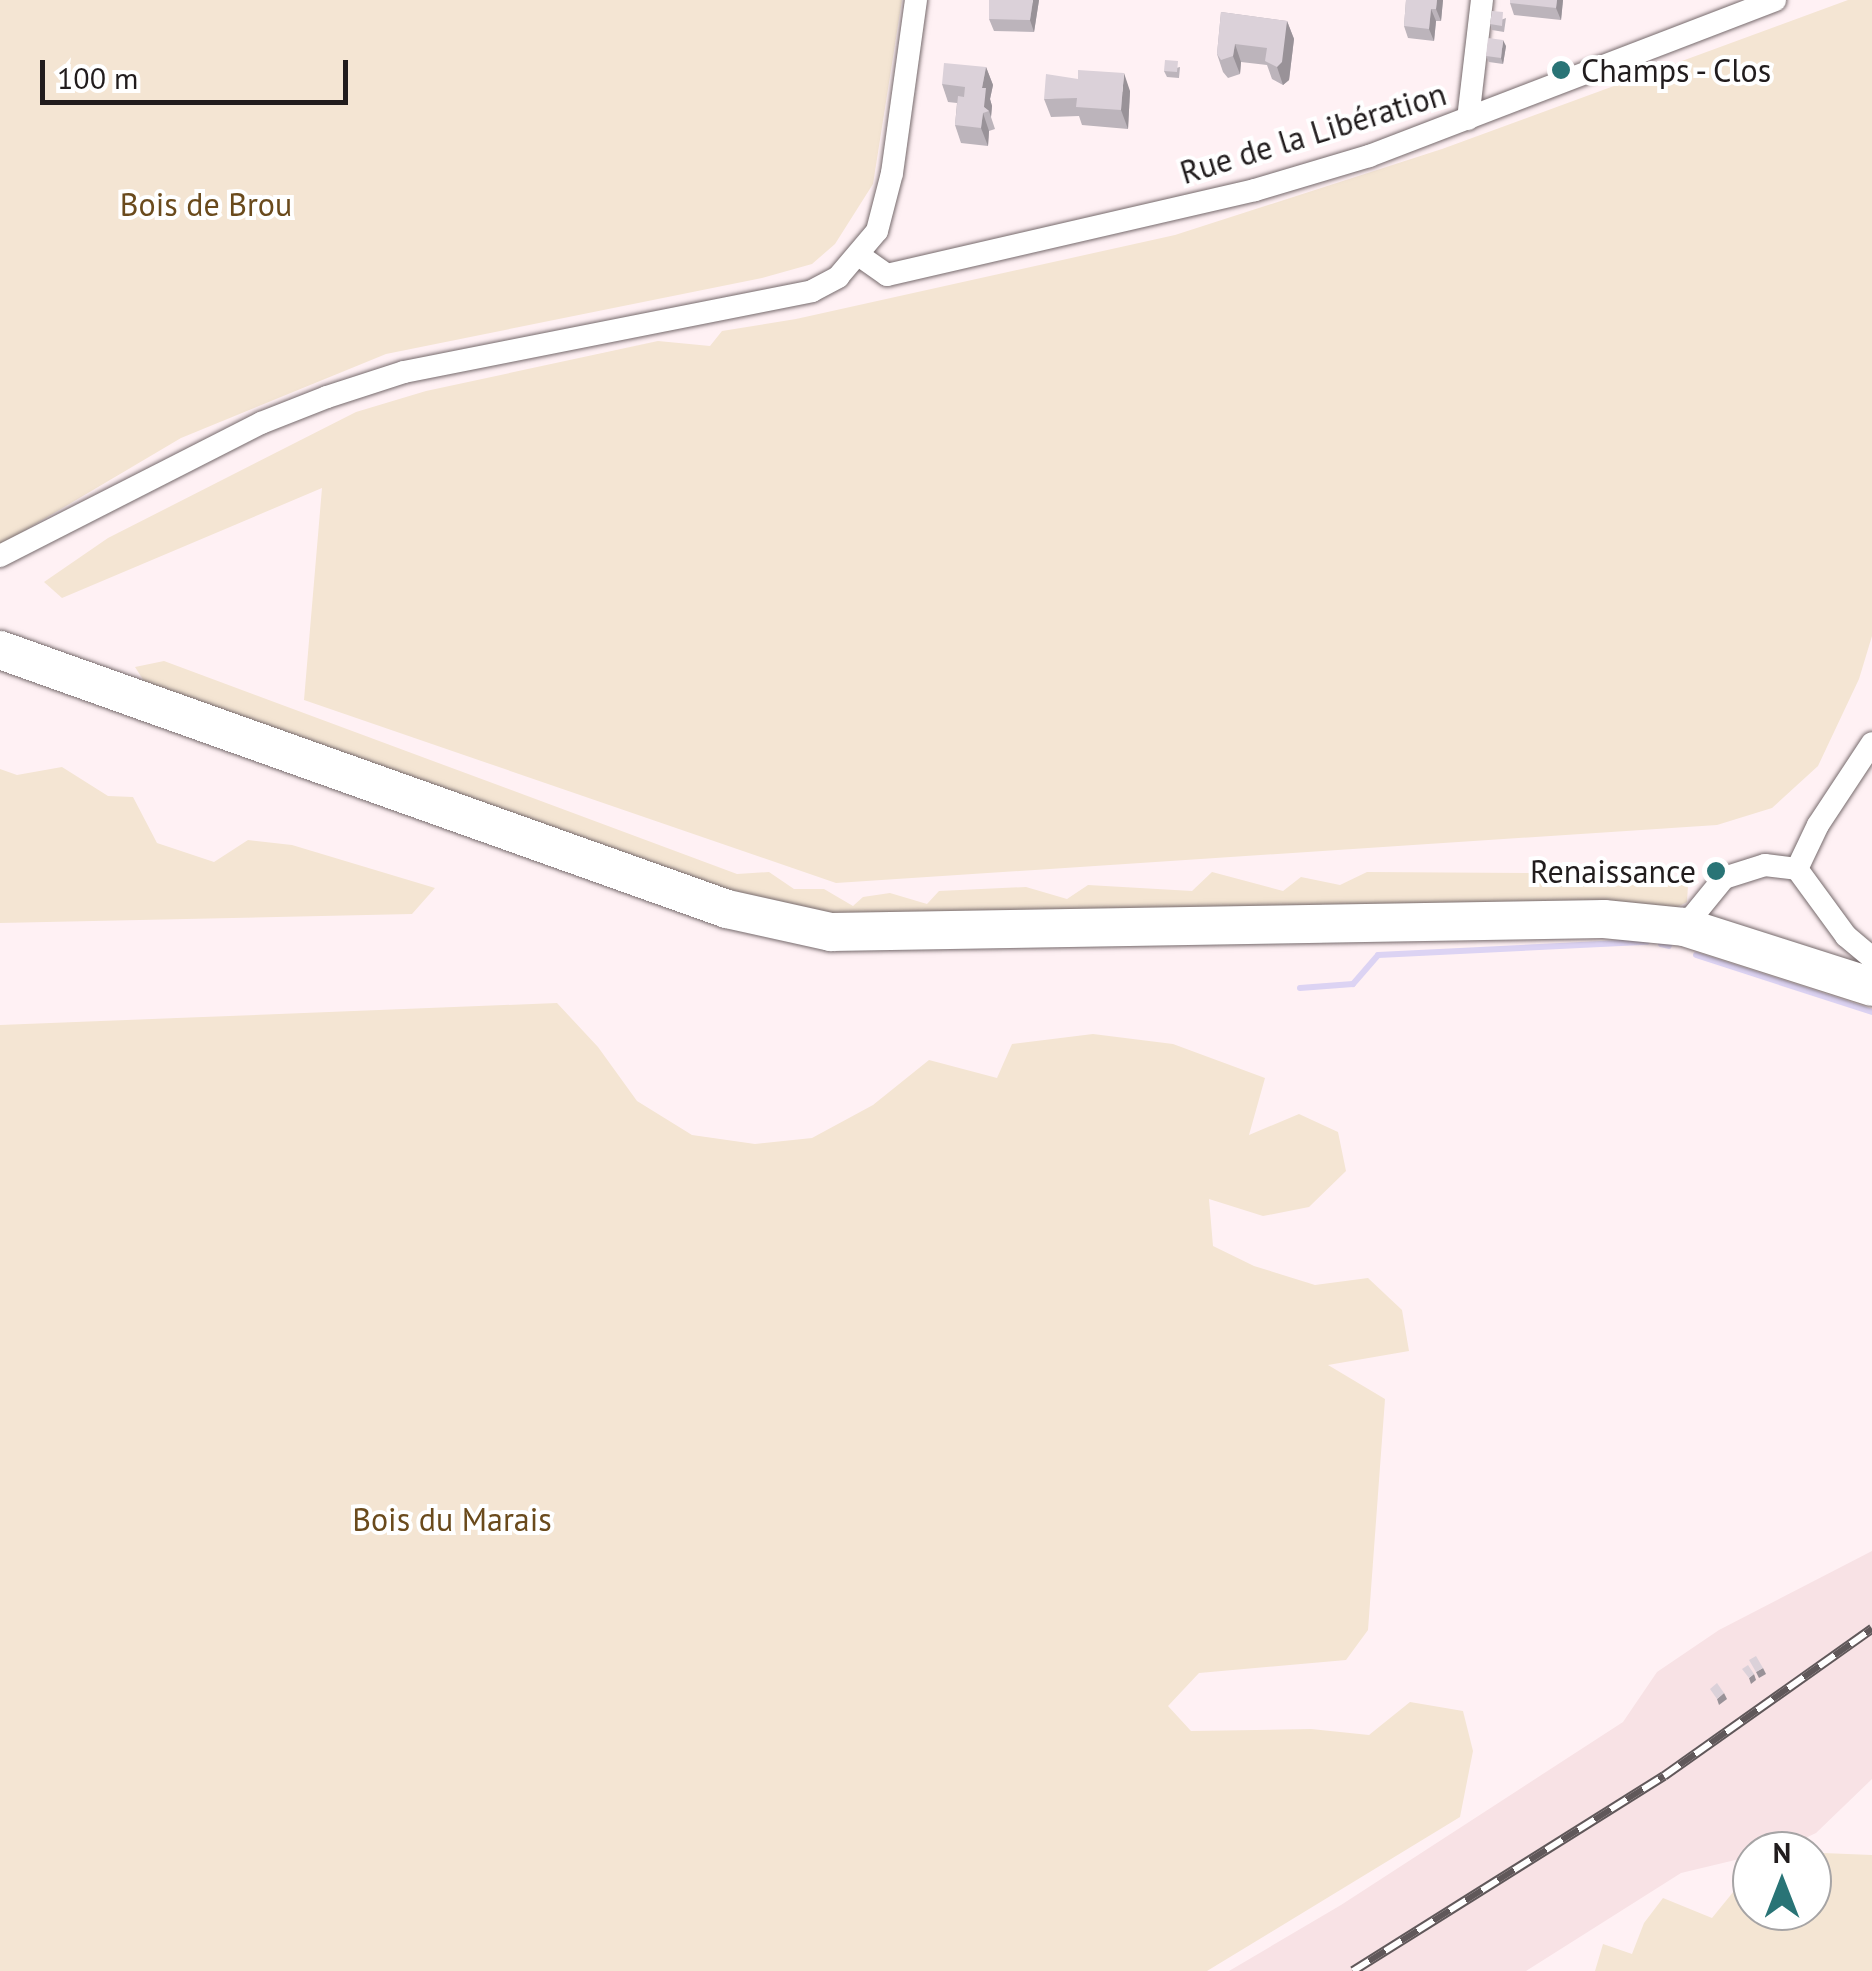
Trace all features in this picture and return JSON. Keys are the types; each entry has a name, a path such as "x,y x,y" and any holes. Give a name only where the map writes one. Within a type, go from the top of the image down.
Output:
{"main road":[{"path":"0,627 96,683"},
{"path":"0,650 727,908 832,932 1604,919 1717,930 1872,977"},
{"path":"1684,928 1872,988"}],"street":[{"path":"0,556 261,424 327,397 404,372 812,291 838,277 860,256 877,231 892,173 916,0"},
{"path":"1468,119 1482,0"},
{"name":"Rue de la Libération","path":"860,256 886,275 1256,190 1468,119 1775,0"},
{"path":"1797,869 1818,825 1872,743"},
{"path":"1684,928 1724,878 1764,865 1797,869 1846,936 1872,958"}],"shaded area":[{"path":"1872,1551 1872,1779 1818,1831 1732,1831 1732,1861 1681,1873 1526,1971 1229,1971 1341,1905 1623,1722 1657,1672 1719,1630"}],"green space":[{"name":"Bois de Brou","path":"0,0 902,0 873,184 835,244 812,264 762,278 386,354 181,438 0,545"},
{"path":"1848,0 1872,0 1872,636 1859,679 1818,766 1772,808 1717,825 836,883 304,700 322,488 62,598 44,582 108,538 356,412 426,391 658,341 710,346 722,331 796,319 1175,235 1442,149"},
{"path":"164,661 737,874 769,872 794,889 824,889 853,906 863,897 890,893 927,904 939,891 1026,887 1067,899 1088,885 1192,891 1212,872 1283,891 1301,877 1340,885 1367,872 1659,874 1688,885 1687,902 1668,912 875,922 772,907 149,689 135,667"},
{"path":"62,767 108,796 133,797 157,843 214,862 248,840 292,845 435,888 412,914 0,923 0,769 17,775"},
{"name":"Bois du Marais","path":"557,1003 598,1047 637,1101 692,1135 755,1144 812,1138 873,1105 929,1060 997,1078 1012,1044 1093,1034 1173,1044 1265,1078 1249,1135 1299,1114 1338,1132 1346,1171 1309,1207 1263,1216 1209,1199 1213,1246 1254,1266 1315,1285 1368,1278 1402,1310 1409,1351 1328,1365 1385,1399 1368,1630 1346,1660 1199,1673 1168,1706 1191,1731 1311,1729 1369,1735 1410,1702 1463,1711 1473,1751 1460,1817 1207,1971 0,1971 0,1025"},
{"path":"1832,1853 1872,1855 1872,1971 1595,1971 1603,1944 1632,1954 1644,1923 1663,1898 1712,1918 1732,1893 1732,1931 1832,1931"}],"building":[{"path":"989,0 1033,0 1030,20 989,19"},
{"path":"1406,0 1437,0 1436,9 1431,9 1429,29 1404,26"},
{"path":"1510,0 1557,0 1556,8"},
{"path":"1492,11 1503,12 1502,26 1490,24"},
{"path":"1221,12 1287,21 1282,62 1277,67 1265,61 1267,48 1235,44 1233,56 1221,60 1217,54"},
{"path":"1488,38 1503,40 1501,58 1486,56"},
{"path":"1165,60 1178,61 1177,72 1164,71"},
{"path":"944,63 986,67 982,88 986,88 984,107 989,111 983,113 981,128 955,125 958,96 964,97 965,87 942,84"},
{"path":"1078,70 1124,73 1121,110 1076,107 1077,98 1044,99 1046,74 1078,79"},
{"path":"1756,1656 1763,1668 1756,1672 1749,1660"},
{"path":"1748,1665 1754,1674 1749,1678 1742,1669"},
{"path":"1717,1683 1724,1693 1717,1699 1710,1689"}],"waterway":[{"path":"1300,988 1353,984 1378,955 1647,942"},
{"path":"1661,944 1669,946"},
{"path":"1696,955 1872,1012"}],"railway":[{"path":"1353,1971 1664,1776 1872,1629"}],"place":[{"name":"Champs - Clos","path":"1561,70"},
{"name":"Renaissance","path":"1716,871"}]}
